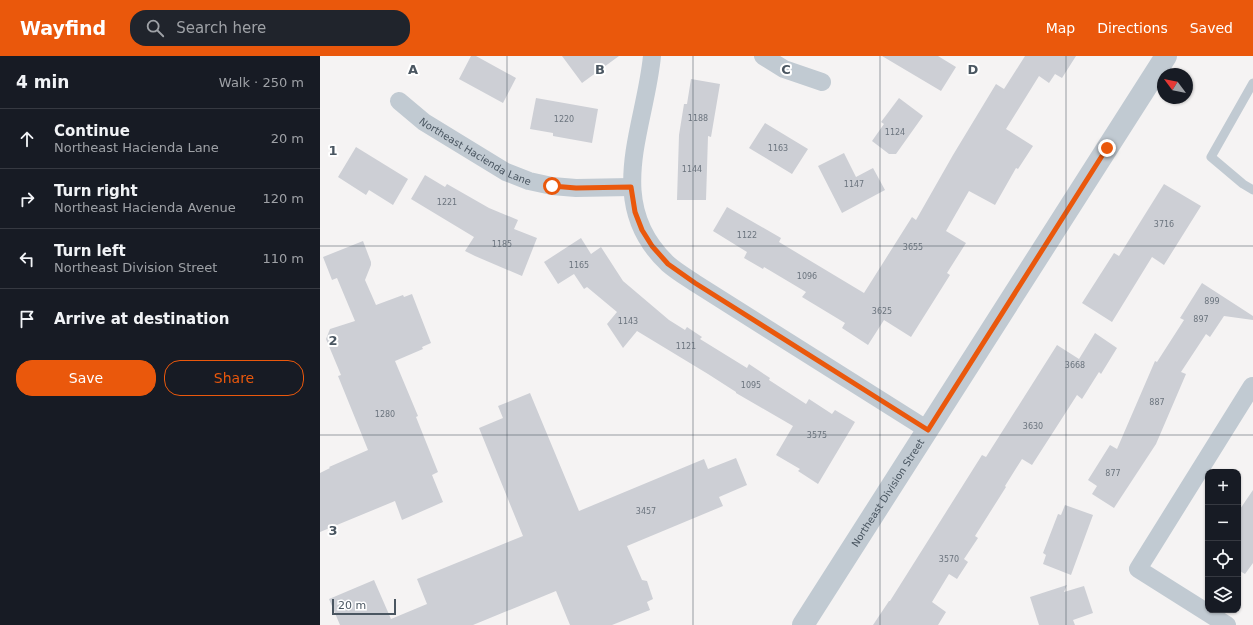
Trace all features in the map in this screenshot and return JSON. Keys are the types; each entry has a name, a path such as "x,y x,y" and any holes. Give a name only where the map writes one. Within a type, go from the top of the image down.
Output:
{"street":[{"path":"652,56 650,73 634,150 631,187 635,212 642,230 652,246 668,264 695,283 928,430"},
{"path":"763,56 784,69 822,82"},
{"name":"Northeast Division Street","path":"803,625 1166,56"},
{"name":"Northeast Hacienda Lane","path":"399,101 424,122 506,172 552,186 576,188 631,187"},
{"path":"1227,625 1138,568 1252,386"}],"lane":[{"path":"1253,83 1211,157 1243,184 1253,190"}],"building":[{"path":"471,56 476,56 516,78 503,103 459,79"},
{"path":"562,56 619,56 582,83"},
{"path":"882,56 938,56 956,67 941,91"},
{"path":"1025,56 1076,56 1062,78 1055,74 1049,83 1039,76 1006,129 1033,146 1018,169 1016,168 995,205 969,191 946,231 966,243 947,273 950,275 911,337 884,320 868,345 842,328 845,323 802,297 806,292 764,267 763,269 744,258 747,252 713,231 727,207 781,238 779,242 864,293 912,217 916,220 996,84 1004,89"},
{"path":"691,79 720,84 711,137 708,136 706,200 677,200 679,135 684,104 687,104"},
{"path":"536,98 598,109 592,143 553,136 553,133 530,129"},
{"path":"899,98 923,116 896,154 889,154 872,141 884,124 881,122"},
{"path":"765,123 808,149 792,174 749,148"},
{"path":"356,147 408,179 393,205 369,190 366,195 338,177"},
{"path":"844,153 856,177 873,168 885,190 842,213 818,166"},
{"path":"425,175 445,187 447,184 489,208 518,220 514,229 537,238 522,276 465,251 474,237 411,199"},
{"path":"1164,184 1201,206 1164,265 1152,257 1112,322 1082,303 1114,253 1119,256"},
{"path":"581,238 591,254 601,247 623,281 669,320 685,330 687,327 702,337 700,339 747,368 749,364 770,378 769,380 806,404 809,399 832,414 835,410 855,422 818,484 798,471 800,469 776,455 793,426 736,393 708,374 637,331 623,348 607,324 617,312 587,287 584,289 574,274 558,284 544,262"},
{"path":"363,241 371,262 365,280 376,305 403,295 404,297 412,294 431,343 422,347 423,349 395,361 418,416 416,417 438,472 432,475 443,502 402,520 395,501 320,532 320,473 330,468 329,467 368,450 338,376 341,375 326,339 330,329 355,321 337,278 332,280 323,257"},
{"path":"1202,283 1253,316 1253,320 1224,316 1210,337 1206,334 1181,372 1186,374 1156,444 1114,508 1092,494 1097,486 1088,480 1110,445 1117,449 1155,361 1157,362 1184,320 1180,318"},
{"path":"1095,333 1117,348 1101,374 1099,372 1082,399 1077,395 1032,465 1022,459 975,536 978,538 964,559 968,562 957,579 949,574 932,602 946,612 938,625 873,625 890,601 982,455 986,457 1057,345 1079,359"},
{"path":"530,393 579,511 704,459 708,469 736,458 747,485 719,497 723,506 627,546 642,580 647,581 653,599 647,602 650,610 612,625 570,625 556,591 473,625 340,625 329,599 374,580 391,619 427,604 417,579 523,536 479,428 503,418 498,406"},
{"path":"1253,490 1253,563 1245,574 1241,572 1241,508"},
{"path":"1065,505 1093,515 1071,575 1043,564 1046,555 1043,553 1058,514 1061,515"},
{"path":"1067,585 1064,592 1084,586 1093,613 1073,620 1075,625 1039,625 1030,597"}],"route":[{"path":"552,186 576,188 631,187 635,212 642,230 652,246 668,264 695,283 928,430 1107,148"}]}
